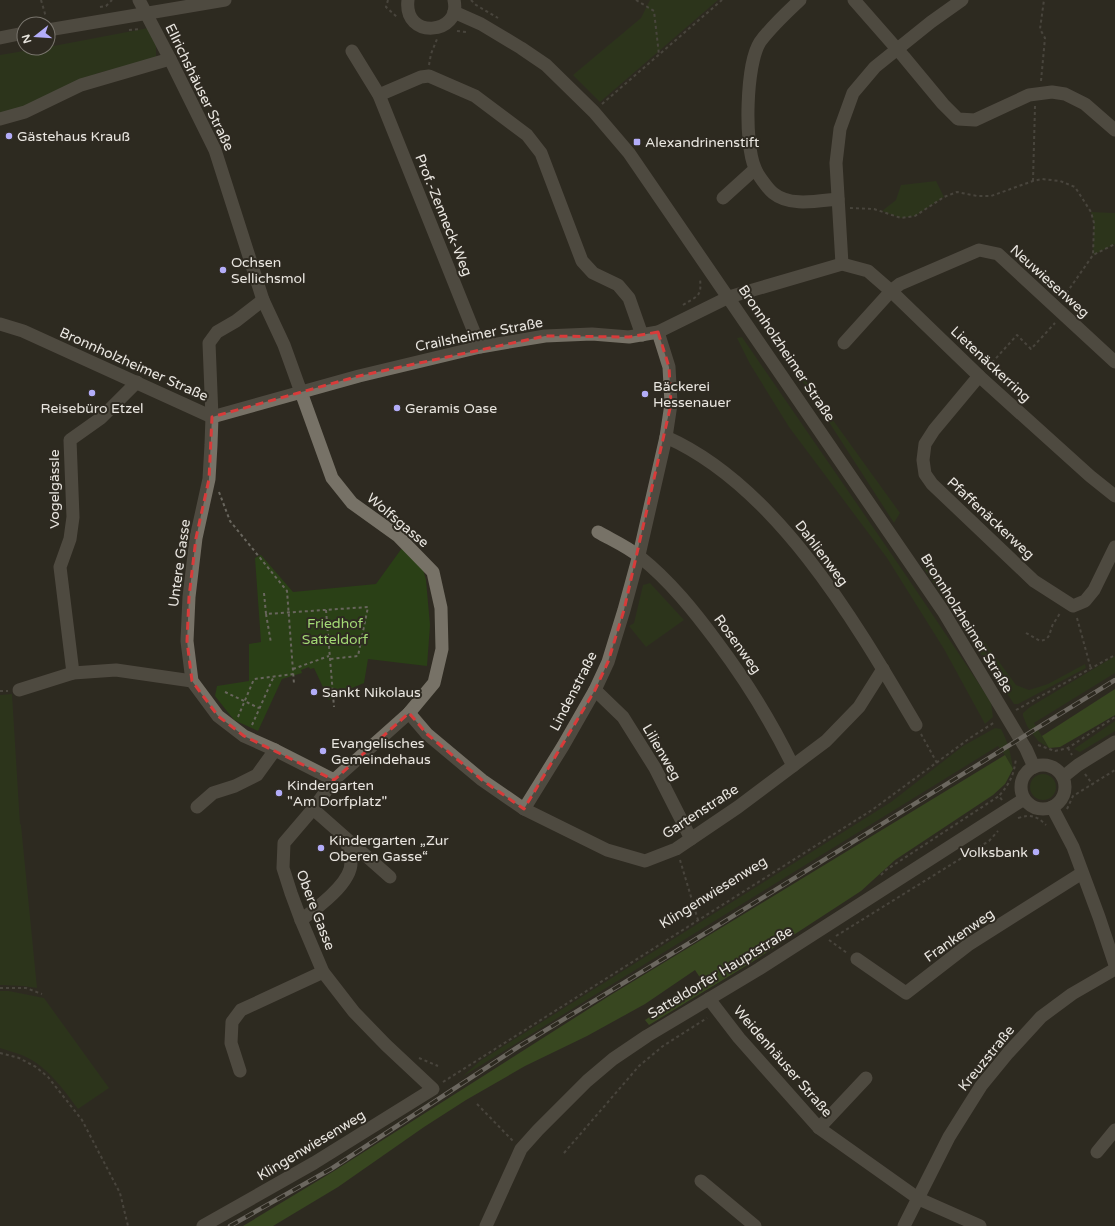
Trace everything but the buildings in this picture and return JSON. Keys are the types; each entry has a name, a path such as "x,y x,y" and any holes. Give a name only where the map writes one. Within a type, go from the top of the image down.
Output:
{"street":[{"name":"Ellrichshäuser Straße","path":"139,0 216,150 264,300 284,345 302,392"},
{"path":"56,23 146,14 225,0"},
{"path":"408,0 410,17 422,27 430,29 438,28 451,19 454,6"},
{"path":"800,0 760,43 753,65 748,121 750,146 755,169 773,193 786,200 838,203"},
{"path":"854,0 942,104 958,119 975,120 1030,95 1052,92 1065,94 1085,104 1115,130"},
{"path":"729,297 842,264 836,163 840,129 853,93 875,67 962,0"},
{"name":"Bronnholzheimer Straße","path":"454,6 472,20 521,48 546,65 594,112 629,153 729,297 942,611 1006,716 1034,767"},
{"path":"0,38 16,35"},
{"name":"Prof.-Zenneck-Weg","path":"352,51 379,95 480,347"},
{"path":"0,119 25,112 81,85 170,59"},
{"path":"379,95 422,77 429,76 475,96 527,135 541,153 582,261 593,274 618,285 629,298 642,335"},
{"path":"723,198 755,169"},
{"name":"Neuwiesenweg","path":"844,342 900,284 979,250 998,254 1115,362"},
{"name":"Lietenäckerring","path":"842,264 868,271 979,376 1090,476 1115,495"},
{"name":"Crailsheimer Straße","path":"302,392 359,376 480,347 545,336 592,334 629,337 658,332 729,297"},
{"name":"Untere Gasse","path":"264,300 236,321 217,332 209,343 212,417 209,479 196,538 189,597 187,640 192,681 218,716 244,736 334,780"},
{"name":"Bronnholzheimer Straße","path":"0,324 23,331 212,417 302,392"},
{"name":"Lindenstraße","path":"524,809 563,746 595,690 608,662 639,556 672,404 669,367 658,332"},
{"name":"Pfaffenäckerweg","path":"979,376 934,430 926,444 923,460 926,474 932,484 1034,581 1073,606"},
{"name":"Vogelgässle","path":"73,673 60,566 70,539 73,516 70,440 102,418 137,382"},
{"name":"Wolfsgasse","path":"302,392 332,478 352,503 398,536 433,572 441,608 442,649 434,683 409,713 334,780"},
{"name":"Dahlienweg","path":"666,437 686,446 736,480 788,532 835,595 883,669 916,725"},
{"path":"598,532 639,556"},
{"path":"1073,606 1085,601 1094,590 1115,547"},
{"name":"Rosenweg","path":"639,556 670,583 704,623 743,676 776,731 793,766"},
{"name":"Gartenstraße","path":"409,713 427,734 482,780 524,809 606,850 645,860 676,849 738,807 826,741 859,707 883,669"},
{"path":"19,690 73,673 116,670 192,681"},
{"name":"Lilienweg","path":"595,690 627,724 655,768 691,839"},
{"path":"1063,777 1078,765 1115,742"},
{"path":"197,807 213,793 236,786 257,775 275,750"},
{"path":"1046,765 1053,767 1059,771 1063,777 1065,790 1063,796 1059,802 1052,807 1041,809 1034,808 1024,799 1021,792 1023,778 1026,772 1034,767 1046,765"},
{"name":"Obere Gasse","path":"334,780 313,809 284,844 283,868 291,893 323,972 354,1012 386,1045 433,1088"},
{"name":"Satteldorfer Hauptstraße","path":"486,1226 521,1149 587,1081 613,1059 647,1036 759,969 1024,799"},
{"path":"1052,807 1073,847 1115,965"},
{"path":"313,809 390,877"},
{"path":"301,920 325,903 346,878 351,863 345,838"},
{"name":"Frankenweg","path":"857,959 906,994 968,945 1082,873"},
{"name":"Kreuzstraße","path":"904,1226 919,1199 949,1137 981,1086 1008,1053 1041,1016 1072,994 1115,969"},
{"path":"240,1071 231,1043 232,1022 241,1010 323,972"},
{"name":"Weidenhäuser Straße","path":"709,999 740,1038 819,1128 919,1199 980,1226"},
{"path":"819,1128 866,1078"},
{"name":"Klingenwiesenweg","path":"203,1226 314,1163 433,1088"},
{"path":"1097,1152 1115,1130"},
{"path":"701,1181 755,1226"}],"path":[{"path":"41,0 45,16"},
{"path":"636,0 654,11 659,55"},
{"path":"594,112 722,0"},
{"path":"1033,181 1038,94 1044,38 1040,30 1044,0"},
{"path":"454,30 466,32 472,20"},
{"path":"123,31 141,29"},
{"path":"429,76 431,54 436,39 440,36"},
{"path":"838,203 874,209 900,218 915,216 944,197 957,192 978,196 991,196 1042,179 1060,181 1075,188 1091,212 1094,222 1093,255 1060,312 1031,349 1017,335 979,376"},
{"path":"1093,255 1115,244"},
{"path":"682,306 699,294 701,289 700,278"},
{"path":"209,479 214,481 230,521 287,590 294,684"},
{"path":"264,593 271,642"},
{"path":"1073,606 1091,669"},
{"path":"266,614 368,607 358,656 330,658 294,669"},
{"path":"326,610 334,707"},
{"path":"1026,633 1040,641 1043,640 1050,636 1052,625 1056,621"},
{"name":"Klingenwiesenweg","path":"433,1088 872,810 970,738 1006,716 1115,655"},
{"path":"238,718 254,679 294,674"},
{"path":"252,725 274,676"},
{"path":"224,692 260,708"},
{"path":"1115,717 1068,748 1055,751 1038,745 1026,750 1016,757 1014,772 1008,786 999,796 1015,819 1026,816 1039,818 1048,826 1068,816 1067,809 1073,796 1115,770"},
{"path":"916,725 937,763"},
{"path":"857,959 828,941 989,841 999,831"},
{"path":"676,849 698,920"},
{"path":"0,988 26,988 42,994"},
{"path":"564,1152 639,1066 663,1046 718,1011"},
{"path":"0,1053 19,1058 36,1067 48,1077 79,1115 120,1193 128,1226"},
{"path":"477,1104 521,1149"}],"highlighted area":[{"path":"658,332 669,367 671,404 624,610 608,662 595,690 524,809 482,780 427,734 409,713 334,780 244,736 218,716 192,681 187,641 189,597 196,538 209,479 212,417 359,376 545,336 629,337"}],"green space":[{"path":"650,0 718,0 600,102 573,75 641,18"},
{"path":"148,28 156,45 156,59 98,73 12,112 0,115 0,55 16,52 16,56 56,56 56,45"},
{"path":"936,181 944,197 915,216 901,218 882,211 896,200 901,185"},
{"path":"1091,212 1115,213 1115,244 1093,255 1094,223"},
{"path":"758,312 762,315 825,409 900,513 894,523"},
{"path":"742,337 899,564 991,702 993,717 985,724 944,649 887,558 789,427 750,364 737,338"},
{"name":"Friedhof Satteldorf","path":"402,548 422,566 426,580 430,625 427,666 368,659 364,683 335,695 329,700 314,668 310,669 309,667 301,670 302,673 282,679 258,731 234,720 215,696 217,686 249,681 249,644 261,642 255,558 261,555 293,592 376,584"},
{"path":"929,564 973,631 986,644 1016,685 1029,690 1048,684 1085,664 1086,668 1018,704 1014,704 923,567"},
{"path":"650,583 684,620 646,647 629,626 634,623 643,585"},
{"path":"1115,656 1115,673 1034,723 1049,748 1038,741 1027,726 1023,713 1030,707"},
{"path":"1115,689 1115,715 1060,747 1049,748 1042,736"},
{"path":"12,694 20,824 37,988 0,985 0,695"},
{"path":"1115,721 1115,731 1080,752 1074,749"},
{"path":"995,728 1001,729 1006,739 1013,769 998,746 462,1077 480,1061 891,802 963,746"},
{"path":"1005,755 1013,769 1005,784 993,795 895,860 861,891 749,964 649,1025 645,1020 703,982 695,970 645,1004 587,1036 525,1066 466,1100 424,1127 338,1187 273,1226 243,1226 334,1171 609,996"},
{"path":"1043,774 1053,777 1056,787 1053,797 1043,800 1033,797 1030,787 1033,777"},
{"path":"0,991 9,991 44,998 109,1088 78,1109 48,1072 24,1056 0,1048"}],"railway":[{"path":"230,1226 331,1169 518,1047 1115,680"}],"place":[{"name":"Gästehaus Krauß","path":"9,136"},
{"name":"Alexandrinenstift","path":"637,142"},
{"name":"Ochsen Sellichsmol","path":"223,270"},
{"name":"Reisebüro Etzel","path":"92,393"},
{"name":"Bäckerei Hessenauer","path":"645,394"},
{"name":"Geramis Oase","path":"397,408"},
{"name":"Sankt Nikolaus","path":"314,692"},
{"name":"Evangelisches Gemeindehaus","path":"323,751"},
{"name":"Kindergarten \"Am Dorfplatz\"","path":"279,793"},
{"name":"Kindergarten „Zur Oberen Gasse“","path":"321,848"},
{"name":"Volksbank","path":"1036,852"}]}
